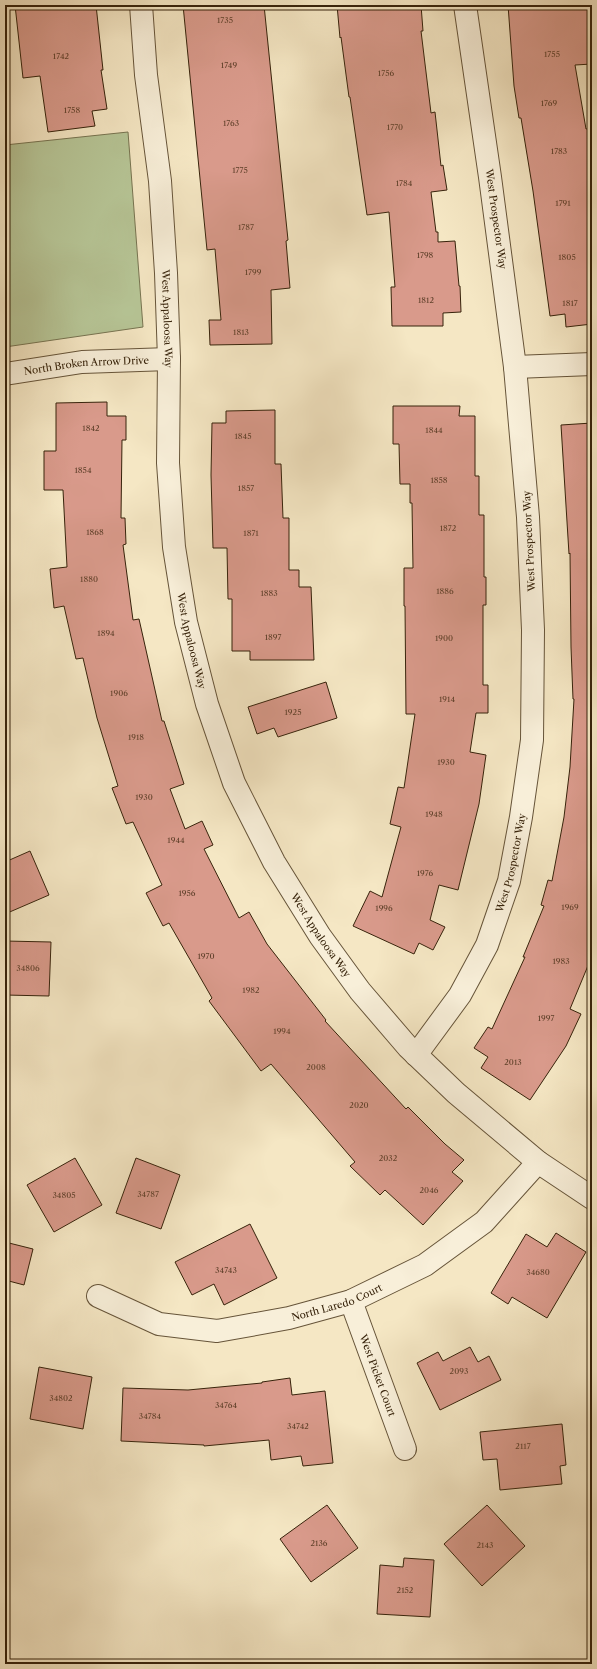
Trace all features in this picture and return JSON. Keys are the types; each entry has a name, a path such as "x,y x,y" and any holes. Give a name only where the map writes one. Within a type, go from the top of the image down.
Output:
{"street":[{"name":"West Appaloosa Way","path":"141,5 146,75 160,181 166,274 169,359 168,464 174,547 186,622 208,704 234,783 274,862 320,936 360,991 416,1055 456,1093 538,1162 592,1198"},
{"name":"West Prospector Way","path":"416,1055 460,995 487,945 509,881 521,817 532,740 534,630 528,517 516,367 465,5"},
{"name":"North Broken Arrow Drive","path":"5,374 82,362 169,359"},
{"path":"516,367 592,364"},
{"name":"North Laredo Court","path":"98,1296 159,1324 217,1331 289,1318 351,1301 425,1264 484,1222 538,1162"},
{"name":"West Picket Court","path":"351,1301 405,1449"}],"green space":[{"path":"128,132 143,327 5,347 5,145"}],"building":[{"path":"15,5 96,5 103,70 101,70 107,109 92,111 95,126 48,132 40,76 23,78"},
{"path":"183,5 264,5 288,240 286,241 290,288 271,290 272,344 210,345 209,320 221,320 215,249 207,250"},
{"path":"337,5 421,5 423,31 421,31 431,113 435,112 441,166 443,165 447,190 431,192 436,232 438,232 438,242 455,241 460,286 461,312 443,313 443,326 392,326 391,287 395,287 389,212 367,215 341,37 340,38"},
{"path":"508,5 588,5 592,38 592,64 575,65 586,129 592,128 592,324 566,327 565,314 550,316 533,191 514,86"},
{"path":"107,402 107,416 126,416 126,440 122,440 121,518 125,518 126,544 123,545 133,620 139,619 162,721 164,721 184,784 170,789 185,829 202,821 213,845 204,849 239,918 249,912 267,944 326,1020 325,1021 406,1109 408,1107 445,1144 464,1160 452,1172 463,1181 423,1225 385,1190 380,1195 350,1166 355,1162 271,1064 261,1071 209,1001 212,998 169,923 163,926 146,893 162,885 133,822 126,824 112,788 118,786 97,718 83,658 76,659 64,606 54,608 50,569 67,567 63,490 44,490 44,451 56,451 56,403"},
{"path":"393,406 460,406 459,416 475,416 475,476 479,476 479,515 484,515 484,577 486,577 486,605 483,605 483,685 488,685 488,713 476,713 470,752 486,755 479,804 458,890 439,885 430,920 445,927 433,950 419,943 414,954 353,926 370,891 382,897 401,827 390,824 398,787 404,788 415,714 406,714 404,606 404,568 413,568 412,503 410,503 410,484 400,484 399,444 393,444"},
{"path":"275,410 275,464 281,464 283,518 289,518 289,570 299,570 299,587 311,587 314,660 250,660 250,651 232,651 232,599 228,599 227,548 213,548 211,475 212,423 226,423 226,411"},
{"path":"592,423 592,956 570,1009 581,1014 566,1046 530,1100 481,1068 488,1057 474,1048 488,1027 492,1029 525,957 523,957 544,906 541,905 548,880 552,881 564,817 570,767 574,699 571,647 570,553 569,554 561,425"},
{"path":"326,682 337,718 278,737 274,728 257,734 248,707"},
{"path":"30,851 49,895 5,914 5,862"},
{"path":"5,941 51,942 49,996 5,995"},
{"path":"75,1158 102,1205 54,1232 27,1185"},
{"path":"136,1158 180,1175 161,1229 116,1213"},
{"path":"250,1224 277,1278 224,1305 214,1284 192,1295 175,1262"},
{"path":"556,1233 586,1252 547,1318 512,1297 508,1304 491,1293 526,1234 547,1247"},
{"path":"5,1242 33,1249 24,1285 5,1280"},
{"path":"470,1347 478,1362 489,1356 501,1380 440,1410 417,1363 438,1352 443,1361"},
{"path":"39,1367 92,1377 83,1429 30,1419"},
{"path":"290,1378 292,1395 325,1391 333,1463 303,1466 301,1456 271,1460 269,1440 204,1446 121,1441 123,1388 188,1390 262,1383"},
{"path":"562,1424 566,1465 560,1466 562,1484 500,1490 497,1459 483,1460 480,1432"},
{"path":"327,1505 358,1548 311,1582 280,1539"},
{"path":"487,1505 525,1546 482,1586 444,1544"},
{"path":"404,1558 434,1560 430,1617 377,1614 380,1565 403,1567"}]}
